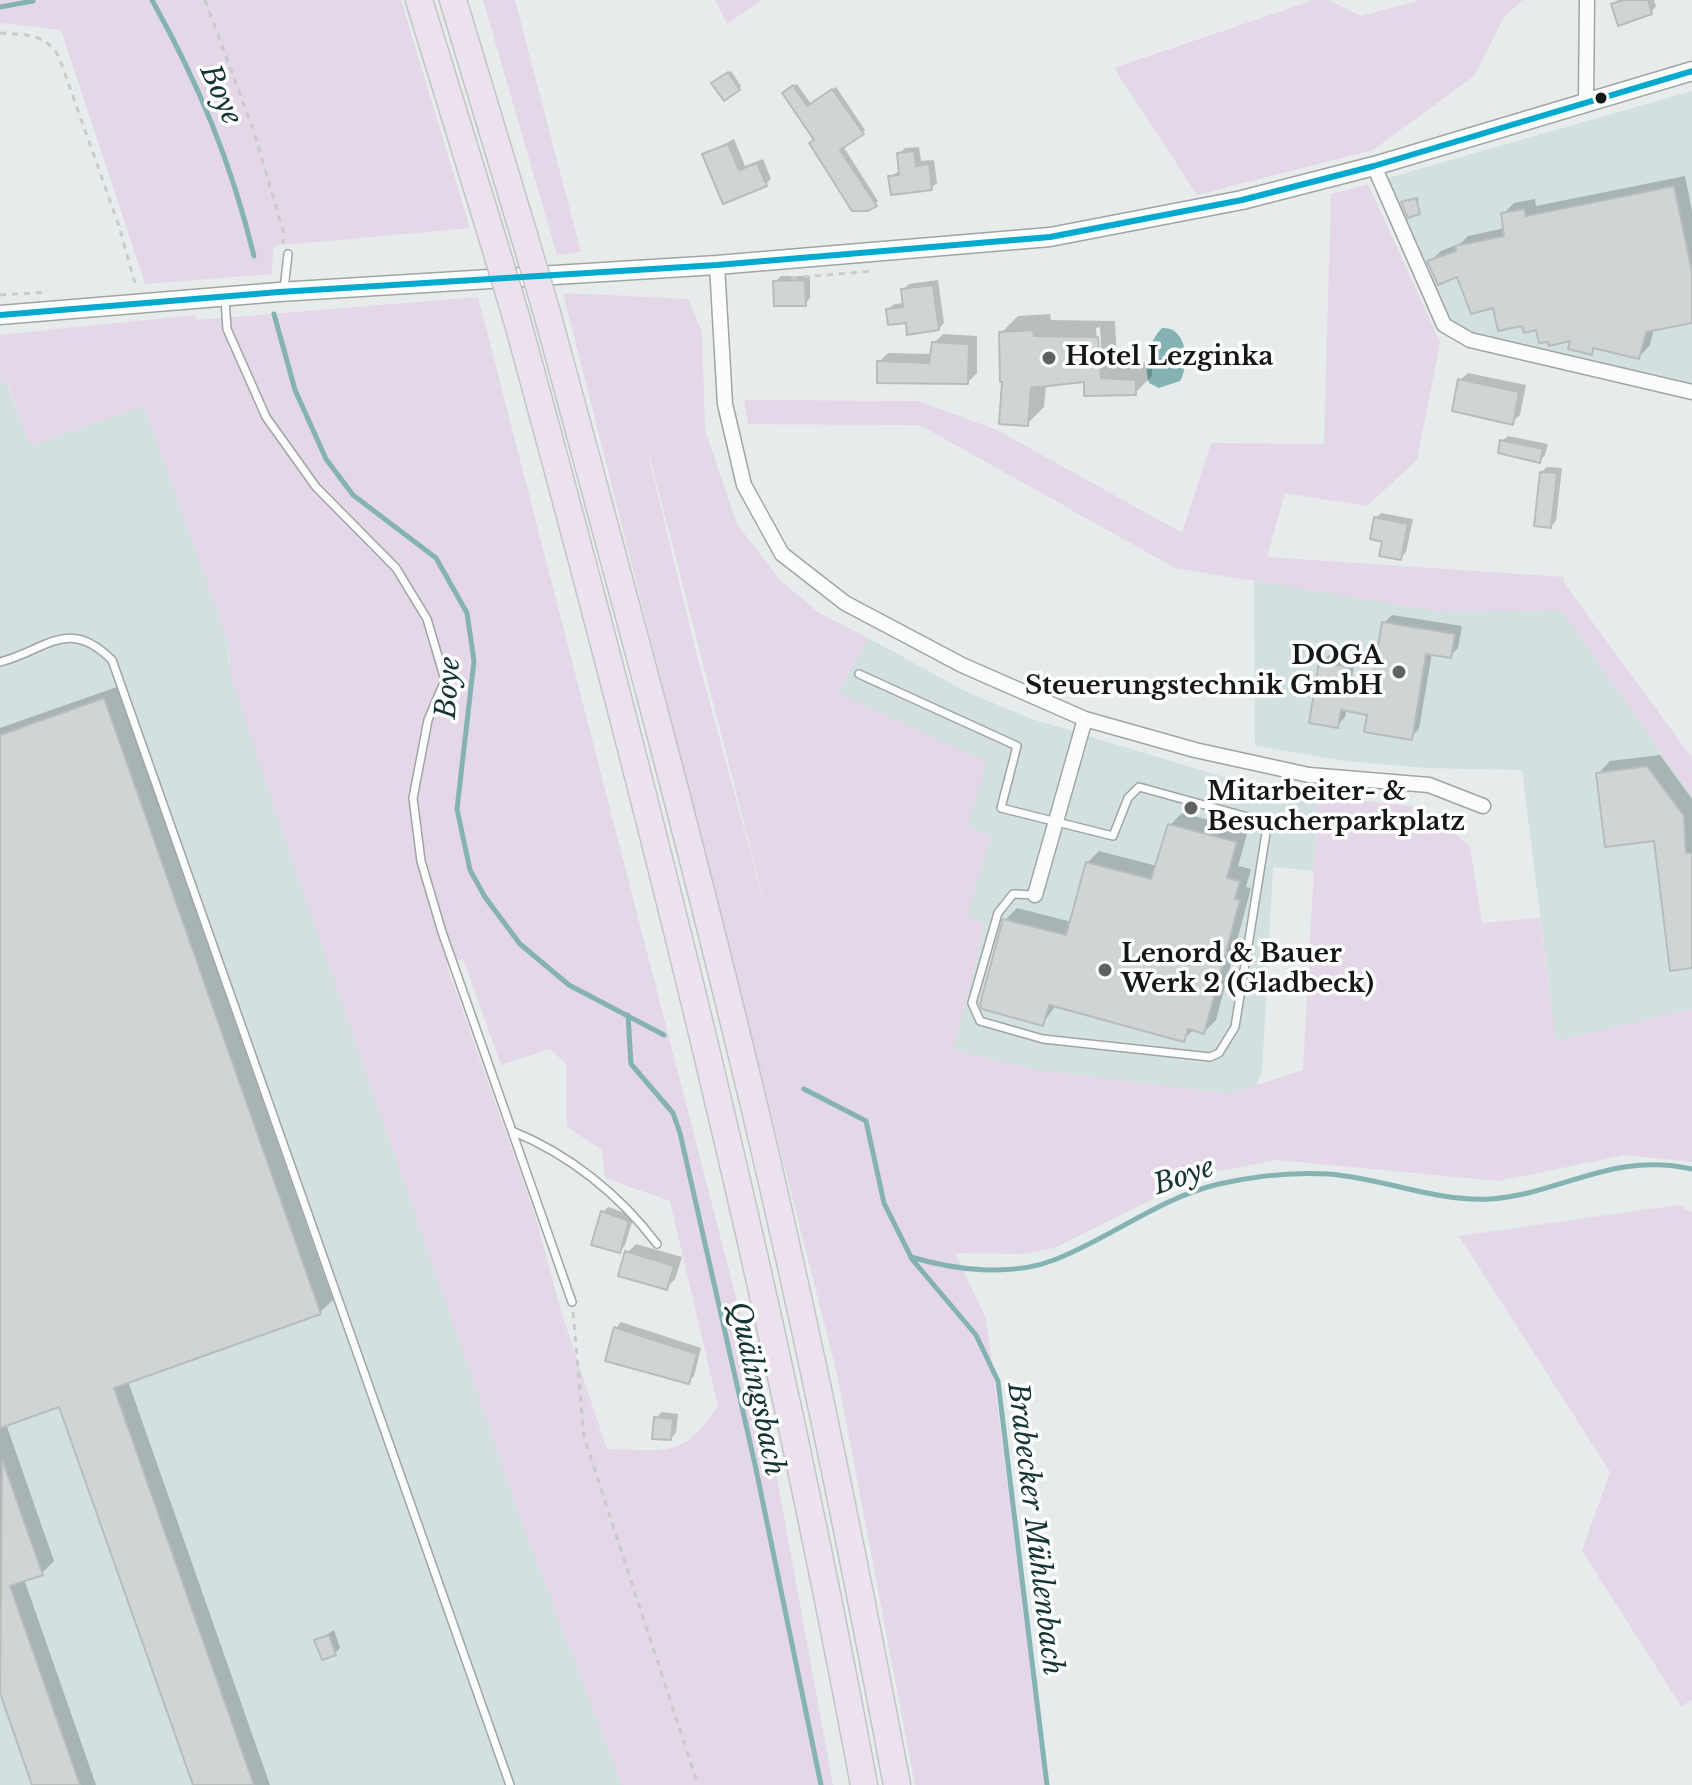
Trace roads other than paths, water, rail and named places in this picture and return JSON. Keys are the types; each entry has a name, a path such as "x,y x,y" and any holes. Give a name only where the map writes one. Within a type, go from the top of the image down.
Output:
{"highway":[{"path":"419,0 517,320 629,729 735,1158 826,1583 864,1785"},
{"path":"453,0 547,313 658,723 765,1153 856,1573 897,1785"}],"street":[{"path":"1586,101 1587,0"},
{"path":"0,315 284,291 717,265 1050,237 1242,200 1374,166 1692,71"},
{"path":"1374,166 1444,325 1470,340 1692,392"},
{"path":"717,265 728,418 744,485 782,554 845,603 962,665 1085,719 1195,750 1309,775 1429,785 1483,806"},
{"path":"1035,895 1085,719"}],"lane":[{"path":"284,291 285,252"},
{"path":"225,297 227,329 266,417 316,487 396,568 427,619 445,680 428,720 413,798 421,861 572,1302"},
{"path":"0,662 63,637 94,642 112,660 510,1785"},
{"path":"859,674 1017,746 1001,808 1113,836 1118,833 1128,798 1139,787 1255,819 1262,824 1266,833 1235,1027 1219,1053 1210,1057 1043,1039 980,1021 972,1003 998,913 1013,894 1035,895"},
{"path":"512,1131 575,1164 635,1216 657,1244"}],"water":[{"path":"1162,328 1177,333 1181,339 1185,365 1180,381 1159,388 1149,383 1147,362 1154,339"}],"waterway":[{"name":"Boye","path":"152,0 185,62 212,124 235,188 254,256"},
{"name":"Boye","path":"0,7 33,1"},
{"name":"Boye","path":"274,314 295,390 326,459 353,495 436,558 467,613 474,661 457,809 470,870 485,897 520,944 569,985 664,1035"},
{"name":"Quälingsbach","path":"628,1015 631,1064 673,1113 680,1133 756,1469 821,1785"},
{"name":"Boye","path":"804,1089 866,1121 884,1203 911,1257 982,1270 1020,1269 1054,1260 1197,1190 1260,1177 1301,1174 1349,1176 1449,1197 1490,1199 1516,1196 1588,1175 1637,1165 1692,1169"},
{"name":"Brabecker Mühlenbach","path":"911,1258 976,1335 998,1381 1047,1785"}],"place":[{"name":"Hotel Lezginka","path":"1049,358"},
{"name":"DOGA Steuerungstechnik GmbH","path":"1399,672"},
{"name":"Mitarbeiter- & Besucherparkplatz","path":"1191,808"},
{"name":"Lenord & Bauer Werk 2 (Gladbeck)","path":"1105,970"}]}
